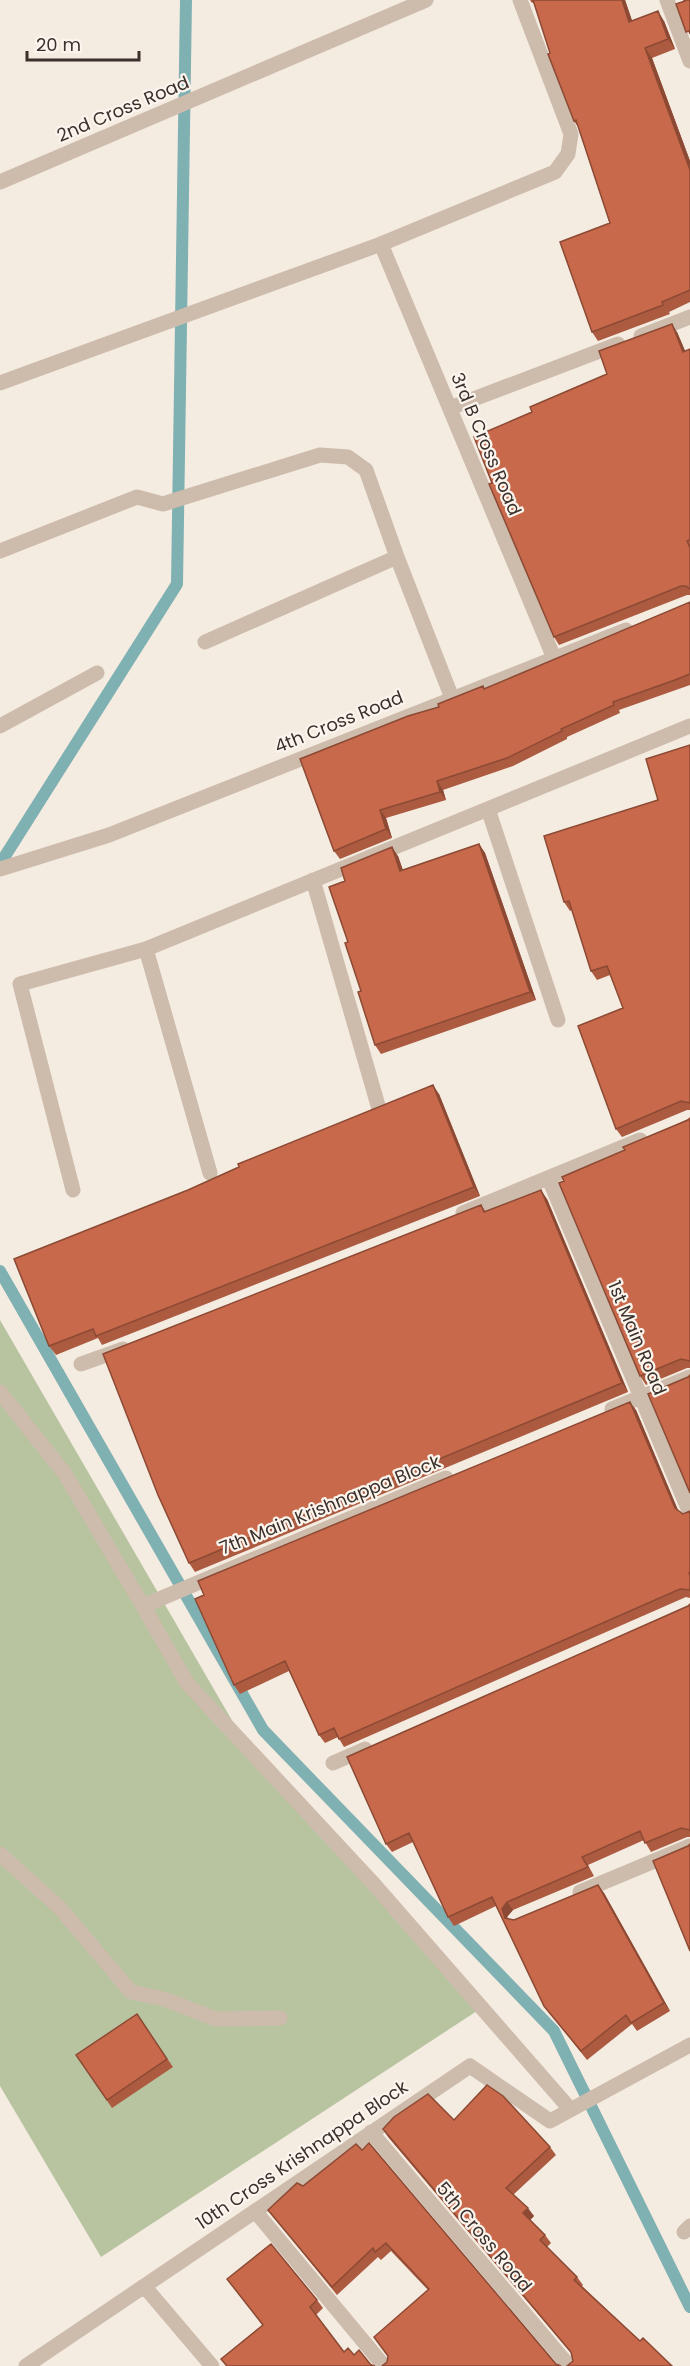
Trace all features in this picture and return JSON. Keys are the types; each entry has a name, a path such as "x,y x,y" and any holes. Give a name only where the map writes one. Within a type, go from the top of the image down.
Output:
{"street":[{"name":"2nd Cross Road","path":"0,182 426,0"},
{"path":"0,383 381,244 555,172 568,154 571,134 520,0"},
{"path":"667,0 690,61"},
{"name":"3rd B Cross Road","path":"381,244 554,658"},
{"path":"450,408 690,317"},
{"path":"0,551 136,497 163,504 320,455 348,457 366,470 452,698"},
{"path":"205,642 397,557"},
{"name":"4th Cross Road","path":"0,869 109,835 638,625"},
{"path":"0,726 97,674"},
{"path":"73,1190 20,984 146,950 690,726"},
{"path":"488,809 558,1020"},
{"path":"313,880 379,1109"},
{"path":"146,950 210,1173"},
{"path":"449,1219 658,1133"},
{"name":"1st Main Road","path":"549,1179 690,1513"},
{"path":"81,1364 134,1345"},
{"path":"598,1415 690,1377"},
{"path":"0,1392 65,1474 187,1683 372,1882 570,2109"},
{"name":"7th Main Krishnappa Block","path":"143,1606 456,1474"},
{"path":"333,1763 376,1744"},
{"path":"571,1896 690,1846"},
{"path":"0,1854 60,1908 131,1992 164,1999 216,2019 280,2018"},
{"name":"10th Cross Krishnappa Block","path":"33,2364 144,2286 470,2066 550,2121 690,2045"},
{"name":"5th Cross Road","path":"371,2132 569,2366"},
{"path":"255,2211 384,2366"},
{"path":"144,2286 212,2366"}],"green space":[{"path":"0,1320 241,1736 480,2009 101,2257 0,2086"}],"building":[{"path":"533,0 622,0 629,22 658,11 668,39 645,48 690,170 690,290 662,302 663,305 592,332 560,242 610,223 576,120 574,121 548,54 550,53"},
{"path":"690,0 690,34 689,31 686,32 676,4"},
{"path":"672,324 683,352 690,349 690,540 687,541 690,548 690,589 681,586 554,637 489,484 492,483 474,437 532,412 530,407 607,374 599,351"},
{"path":"690,602 690,674 613,702 614,705 561,729 562,731 507,758 437,781 440,792 380,810 386,829 334,851 300,759 408,716 439,707 438,704 483,686 484,689"},
{"path":"690,745 690,1103 681,1101 616,1129 578,1026 623,1008 607,966 591,971 569,901 564,902 544,836 658,800 646,759"},
{"path":"479,844 530,992 375,1045 358,992 361,991 345,943 348,942 329,887 345,881 341,868 392,847 400,871"},
{"path":"433,1085 474,1187 96,1336 93,1329 49,1346 14,1259 188,1190 239,1167 238,1164"},
{"path":"690,1118 690,1361 681,1359 640,1376 559,1183 564,1181 562,1177 625,1150 623,1147"},
{"path":"541,1190 622,1383 189,1563 158,1495 103,1354 481,1205 484,1212"},
{"path":"690,1375 690,1493 648,1394"},
{"path":"630,1402 675,1508 683,1514 690,1511 690,1590 680,1589 339,1739 334,1728 319,1735 285,1661 234,1685 195,1599 204,1595 198,1581"},
{"path":"690,1604 690,1830 681,1828 645,1843 640,1831 582,1857 588,1867 507,1902 502,1909 505,1918 514,1920 598,1885 664,2003 631,2023 626,2015 581,2051 544,2006 492,1897 448,1917 409,1833 386,1844 347,1757"},
{"path":"690,1844 690,1951 653,1861"},
{"path":"137,2014 167,2059 107,2100 76,2055"},
{"path":"487,2085 503,2096 550,2147 506,2188 528,2208 523,2213 545,2235 540,2240 577,2277 574,2280 640,2341 643,2338 672,2366 567,2366 573,2361 571,2352 383,2129 394,2117 428,2094 454,2120"},
{"path":"369,2143 556,2364 561,2366 382,2366 387,2362 388,2356 374,2337 429,2289 386,2243 375,2252 373,2248 332,2287 268,2210 297,2183 303,2186 356,2144 362,2150"},
{"path":"271,2244 317,2300 310,2307 344,2352 348,2348 354,2355 359,2350 371,2365 375,2366 227,2366 221,2359 263,2325 227,2279"}],"waterway":[{"path":"0,864 177,584 186,0"},
{"path":"0,1271 263,1730 554,2031 690,2307"}]}
